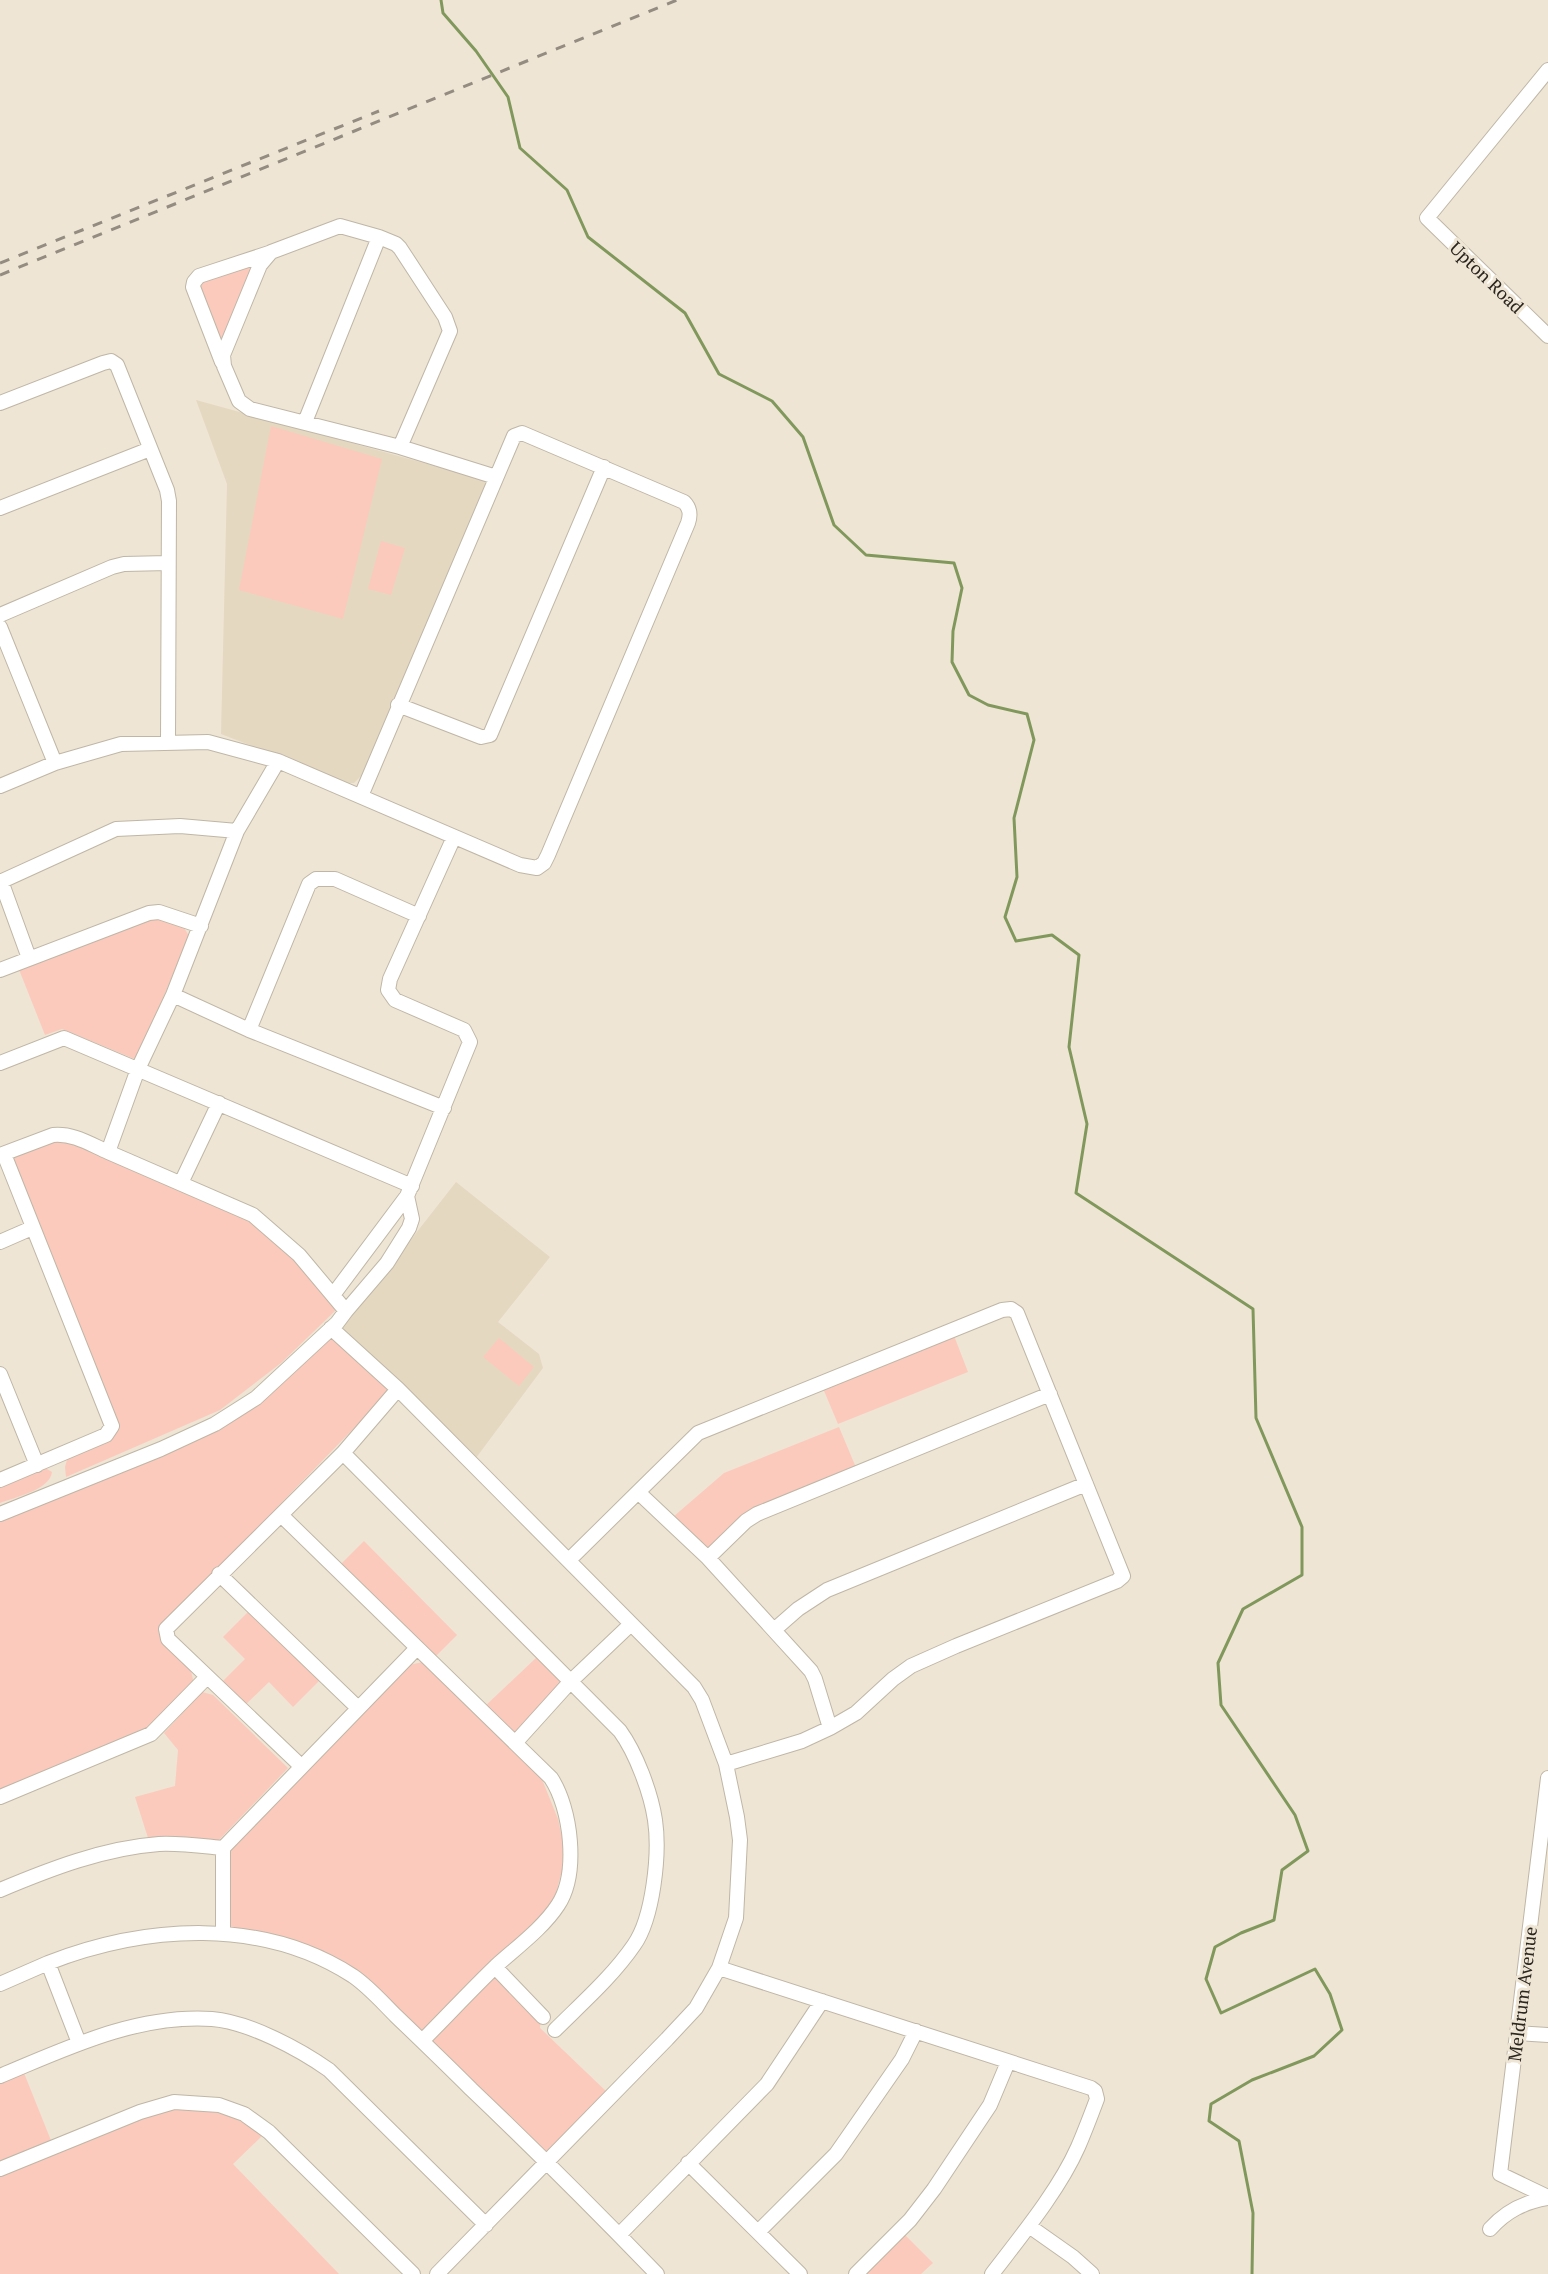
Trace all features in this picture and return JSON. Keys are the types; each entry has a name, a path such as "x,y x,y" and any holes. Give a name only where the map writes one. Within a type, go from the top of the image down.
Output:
{"street":[{"name":"Upton Road","path":"1548,70 1427,218 1548,336"},
{"path":"400,447 450,331 446,317 396,244 340,226 199,276 194,282 193,287 224,366 239,401 244,406 400,447 496,477"},
{"path":"305,422 379,237"},
{"path":"224,366 223,355 260,265 271,252"},
{"path":"0,403 111,361 117,365 167,490 169,501 168,741"},
{"path":"0,786 55,763 121,744 168,741 208,742 278,761 454,837 528,867 537,868 544,863 688,523 690,512 684,502 520,433 512,439 361,796"},
{"path":"0,508 150,449"},
{"path":"398,705 481,737 490,735 604,467"},
{"path":"0,615 112,567 124,564 168,563"},
{"path":"0,627 55,763"},
{"path":"108,1152 138,1069 173,995 237,831 278,761"},
{"path":"30,958 0,882 116,829 180,826 237,831"},
{"path":"333,1295 410,1191 469,1046 468,1034 464,1030 395,1000 388,990 390,979 454,837"},
{"path":"249,1030 309,884 316,879 335,879 419,916"},
{"path":"0,970 153,912 201,926"},
{"path":"173,995 249,1030 444,1108"},
{"path":"0,1063 63,1038 219,1103 410,1191"},
{"path":"181,1183 219,1103"},
{"path":"0,1480 106,1435 112,1426 2,1154 53,1135 69,1134 253,1215 299,1255 346,1311"},
{"path":"0,1514 161,1449 215,1424 256,1398 331,1328 387,1263 409,1228 412,1219 410,1191"},
{"path":"0,1242 32,1228"},
{"path":"569,1560 698,1433 1007,1309 1014,1311 1019,1317 1123,1574 1121,1579 911,1666 892,1679 856,1713 830,1728 802,1741 726,1764"},
{"path":"331,1328 398,1389 694,1687 702,1700 726,1764 737,1817 739,1873 736,1918 719,1968 696,2008 615,2094 437,2274"},
{"path":"0,1374 37,1465"},
{"path":"301,1766 206,1678 168,1639 166,1629 343,1453 398,1389"},
{"path":"708,1558 746,1521 757,1514 1050,1394"},
{"path":"343,1453 620,1731 635,1755 655,1820 656,1849 650,1906 635,1944 614,1970 555,2030"},
{"path":"774,1630 798,1609 828,1590 1086,1484"},
{"path":"638,1492 708,1558 813,1675 830,1728"},
{"path":"281,1515 551,1778 558,1789 566,1811 570,1873 559,1904 422,2041"},
{"path":"219,1574 358,1708"},
{"path":"515,1743 570,1681 631,1624"},
{"path":"223,1933 223,1848 417,1648"},
{"path":"0,1797 151,1734 206,1678"},
{"name":"Meldrum Avenue","path":"1548,1778 1545,1818 1500,2174 1548,2197"},
{"path":"0,1890 47,1870 137,1846 178,1844 223,1848"},
{"path":"0,1984 85,1949 117,1942 181,1934 223,1933 276,1941 309,1952 369,1989 547,2162 657,2274"},
{"path":"48,1964 79,2043"},
{"path":"495,1967 543,2017"},
{"path":"719,1968 1091,2088 1097,2095 1069,2165 1029,2226 992,2274"},
{"path":"619,2235 767,2084 822,2001"},
{"path":"0,2076 79,2043 115,2031 164,2021 213,2019 276,2039 306,2054 328,2070 486,2225"},
{"path":"758,2232 836,2154 892,2075 915,2031"},
{"path":"1518,2033 1548,2035"},
{"path":"856,2274 910,2220 934,2189 990,2105 1008,2062"},
{"path":"0,2169 140,2112 174,2102 219,2105 244,2114 269,2132 413,2274"},
{"path":"688,2163 800,2274"},
{"path":"1490,2229 1508,2212 1525,2203 1548,2197"},
{"path":"1029,2226 1073,2257 1092,2274"}],"shaded area":[{"path":"259,260 221,351 197,288 201,279"},
{"path":"196,400 489,481 365,772 354,783 348,783 221,734 227,484"},
{"path":"271,426 382,459 343,619 239,590"},
{"path":"381,541 405,548 391,595 368,589"},
{"path":"153,915 183,926 189,936 137,1060 62,1029 45,1035 18,967"},
{"path":"69,1136 252,1216 331,1297 335,1311 281,1363 220,1410 66,1477 65,1467 68,1456 112,1433 6,1155"},
{"path":"456,1182 550,1257 498,1322 539,1354 543,1368 476,1458 341,1329"},
{"path":"953,1333 968,1372 838,1424 822,1386"},
{"path":"334,1338 387,1387 387,1394 161,1627 161,1641 191,1671 194,1684 154,1726 0,1792 0,1518 216,1427 326,1340"},
{"path":"499,1338 534,1367 519,1386 483,1357"},
{"path":"839,1427 857,1470 768,1506 708,1555 673,1517 724,1473"},
{"path":"42,1466 52,1472 45,1484 31,1492 0,1503 0,1484"},
{"path":"364,1541 457,1635 434,1658 339,1566"},
{"path":"251,1609 322,1678 293,1707 269,1682 243,1707 220,1684 245,1659 223,1637"},
{"path":"537,1657 562,1680 561,1687 517,1733 509,1734 483,1708"},
{"path":"423,1662 541,1777 558,1819 564,1847 562,1871 554,1900 541,1918 422,2036 354,1974 226,1930 227,1850 405,1666"},
{"path":"202,1692 213,1695 288,1768 216,1843 149,1841 135,1797 175,1786 178,1750 164,1733"},
{"path":"494,1978 504,1979 541,2017 540,2028 609,2094 550,2152 541,2153 426,2042 486,1981"},
{"path":"24,2073 52,2143 0,2165 0,2082"},
{"path":"175,2110 221,2114 241,2121 263,2135 233,2164 339,2274 0,2274 0,2173 140,2116"},
{"path":"902,2232 933,2263 921,2274 859,2274"}],"waterway":[{"path":"441,0 443,13 476,51 508,97 520,148 567,190 588,237 685,313 719,374 772,401 803,437 834,525 866,555 954,563 962,588 953,631 952,662 969,695 988,705 1027,714 1034,740 1014,818 1017,877 1005,917 1016,941 1052,935 1079,955 1069,1047 1087,1124 1076,1193 1253,1309 1256,1418 1302,1527 1302,1575 1243,1609 1218,1663 1221,1705 1295,1815 1308,1851 1282,1870 1274,1920 1241,1933 1215,1947 1206,1979 1221,2013 1315,1969 1330,1994 1342,2030 1314,2056 1252,2080 1211,2104 1209,2121 1239,2141 1253,2213 1252,2274"}],"railway":[{"path":"0,275 677,0"},
{"path":"0,263 379,111"}]}
